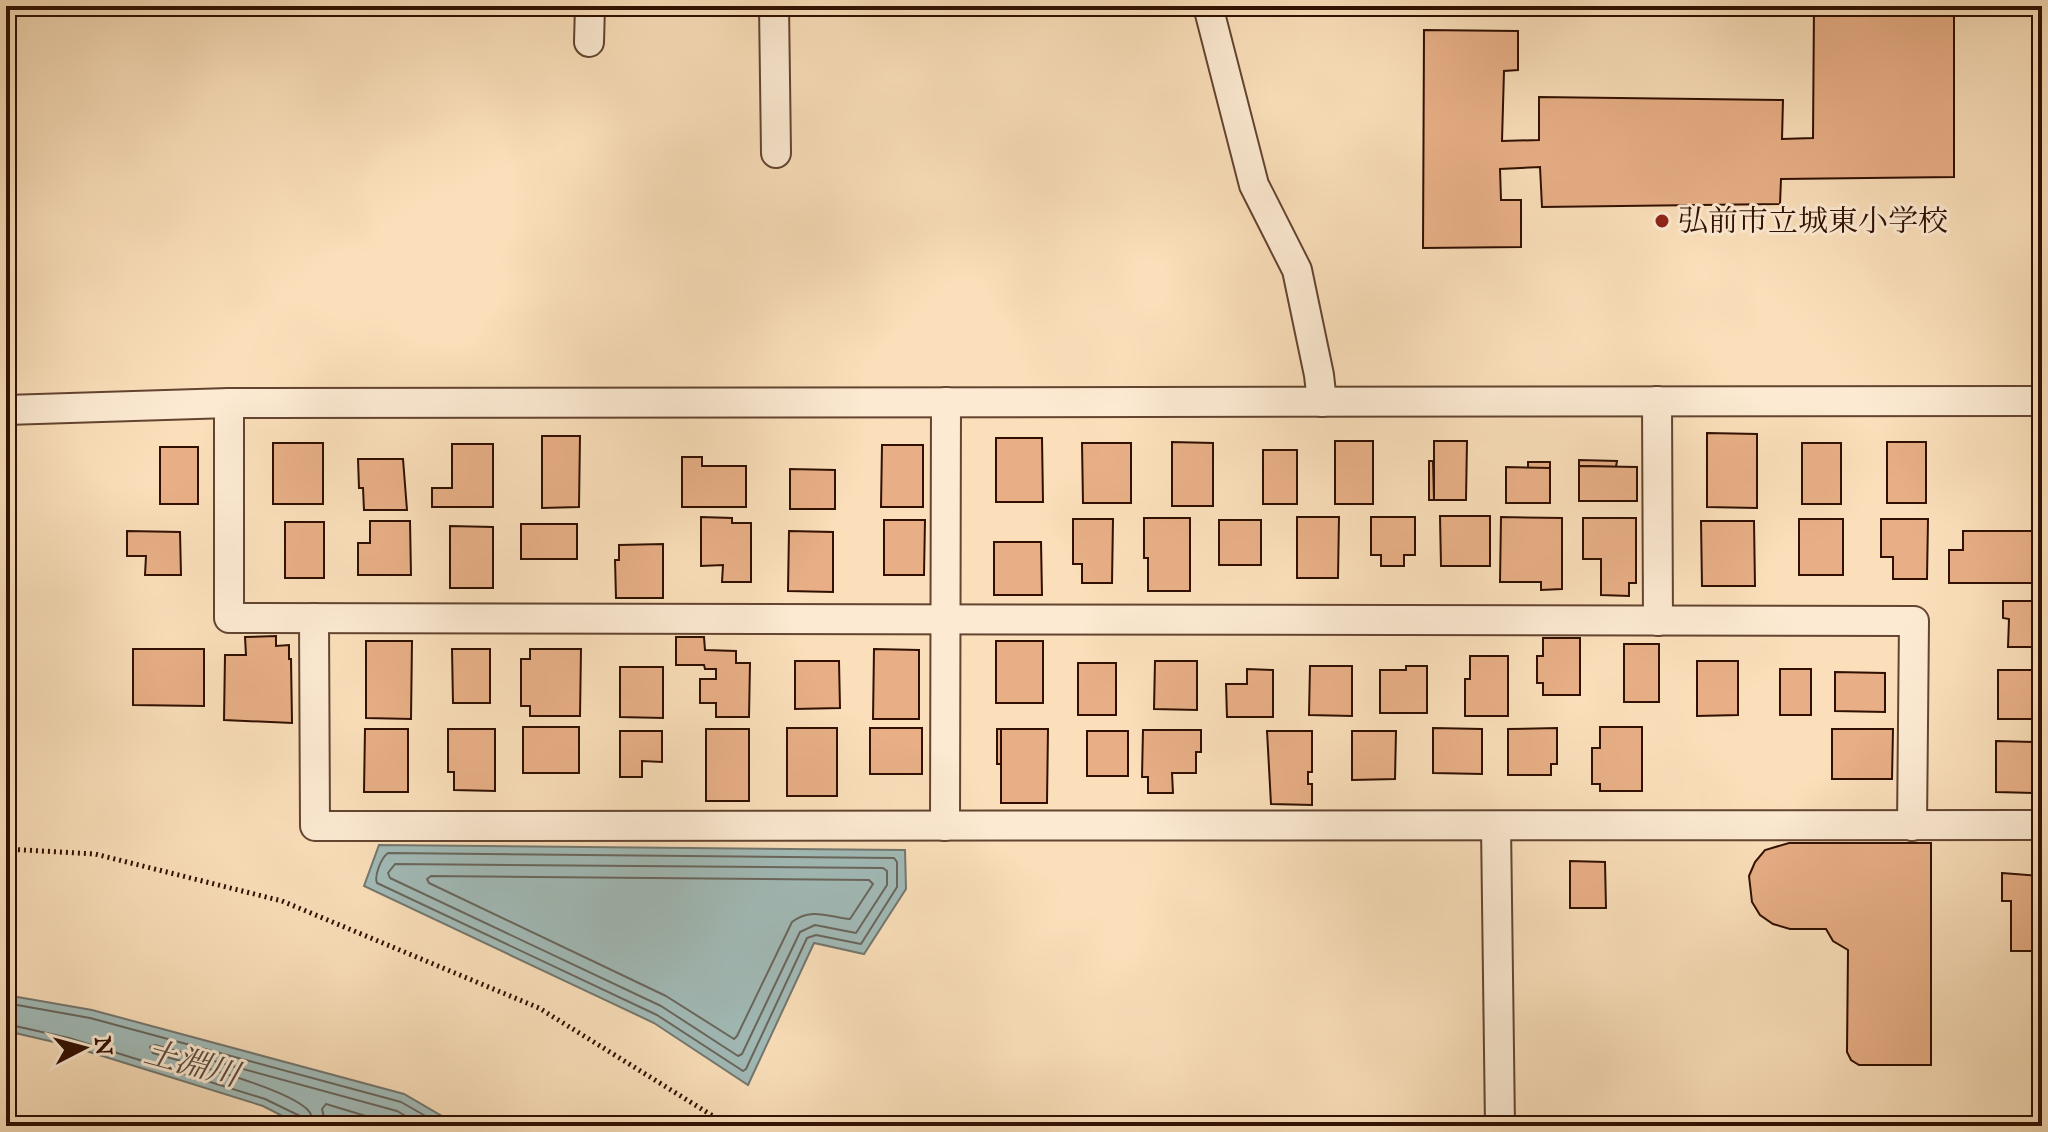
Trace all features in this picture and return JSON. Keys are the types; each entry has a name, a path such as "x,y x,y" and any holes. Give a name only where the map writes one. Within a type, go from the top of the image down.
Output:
{"street":[{"path":"589,42 590,6"},
{"path":"774,6 776,153"},
{"path":"1208,6 1254,185 1297,270 1322,402"},
{"path":"1657,401 1658,621"},
{"path":"6,410 229,403 2042,401"},
{"path":"945,826 946,402"},
{"path":"229,403 229,618 1914,621 1912,826"},
{"path":"314,618 315,826 2042,825"},
{"path":"1496,826 1500,1126"}],"path":[{"path":"6,849 95,854 282,901 539,1008 729,1126"}],"water":[{"path":"379,845 905,850 906,889 864,954 814,943 748,1085 654,1023 364,886"},
{"name":"土淵川","path":"6,995 92,1010 404,1094 459,1126 302,1126 263,1106 67,1045 6,1031"}],"building":[{"path":"1814,6 1954,6 1954,177 1781,179 1780,204 1542,207 1540,167 1500,169 1501,200 1521,200 1521,247 1423,248 1424,30 1518,31 1518,70 1504,71 1502,141 1539,140 1539,97 1783,100 1782,139 1813,138"},
{"path":"1707,433 1757,434 1757,508 1707,507"},
{"path":"542,436 580,436 579,507 542,508"},
{"path":"996,438 1042,438 1043,502 996,502"},
{"path":"1335,441 1373,441 1373,504 1335,504"},
{"path":"1434,441 1467,441 1466,500 1434,500"},
{"path":"1172,442 1213,443 1213,506 1172,506"},
{"path":"1887,442 1926,442 1926,503 1887,503"},
{"path":"273,443 323,443 323,504 273,504"},
{"path":"1082,443 1131,443 1131,503 1083,503"},
{"path":"1802,443 1841,443 1841,504 1802,504"},
{"path":"452,444 493,444 493,507 432,507 432,488 452,488"},
{"path":"882,445 923,445 923,507 881,507"},
{"path":"160,447 198,447 198,504 160,504"},
{"path":"1263,450 1297,450 1297,504 1263,504"},
{"path":"682,457 702,457 702,466 746,466 746,507 682,507"},
{"path":"358,459 403,459 407,510 364,510"},
{"path":"1579,460 1617,461 1616,467 1579,466"},
{"path":"1429,461 1433,461 1434,500 1429,500"},
{"path":"1528,462 1550,462 1550,468 1528,468"},
{"path":"1579,466 1637,467 1637,501 1579,501"},
{"path":"1506,467 1550,468 1550,503 1506,503"},
{"path":"790,469 835,470 835,509 790,509"},
{"path":"1440,516 1490,516 1490,566 1441,566"},
{"path":"701,517 732,518 732,523 751,523 751,582 722,582 723,565 701,566"},
{"path":"1297,517 1339,517 1338,578 1297,578"},
{"path":"1371,517 1415,517 1415,555 1404,555 1404,566 1381,566 1381,555 1371,555"},
{"path":"1501,517 1562,518 1562,589 1541,590 1541,582 1500,582"},
{"path":"1144,518 1190,518 1190,591 1148,591"},
{"path":"1583,518 1636,518 1636,583 1629,583 1629,596 1601,595 1601,559 1583,559"},
{"path":"1073,519 1113,519 1112,583 1082,583 1082,564 1073,564"},
{"path":"1799,519 1843,519 1843,575 1799,575"},
{"path":"1881,519 1928,519 1927,579 1893,579 1893,557 1881,557"},
{"path":"884,520 925,520 924,575 884,575"},
{"path":"1219,520 1261,520 1261,565 1219,565"},
{"path":"370,521 410,521 411,575 358,575 358,543 370,543"},
{"path":"1701,521 1754,521 1755,586 1702,586"},
{"path":"285,522 324,522 324,578 285,578"},
{"path":"521,524 577,524 577,559 521,559"},
{"path":"450,526 493,527 493,588 450,588"},
{"path":"127,531 180,532 181,575 145,575 146,556 127,556"},
{"path":"789,531 833,532 833,592 788,591"},
{"path":"1963,531 2042,531 2042,583 1949,583 1949,550 1963,550"},
{"path":"994,542 1041,542 1042,595 994,595"},
{"path":"663,544 663,598 616,598 615,560 619,560 619,545"},
{"path":"2003,601 2042,601 2042,647 2008,647 2009,619 2003,618"},
{"path":"276,636 276,646 289,645 292,723 224,720 225,655 246,655 245,637"},
{"path":"676,637 704,637 705,650 736,651 736,663 750,663 749,717 716,717 716,703 700,703 700,679 716,679 716,669 705,669 704,665 676,665"},
{"path":"1543,638 1580,638 1580,695 1543,695 1543,683 1537,683 1537,656 1543,656"},
{"path":"366,641 412,641 411,719 366,718"},
{"path":"996,641 1043,641 1043,703 996,703"},
{"path":"1624,644 1659,644 1659,702 1624,702"},
{"path":"133,649 204,649 204,706 133,705"},
{"path":"452,649 490,649 490,703 453,703"},
{"path":"530,649 581,649 580,716 530,716 530,706 521,706 521,659 530,659"},
{"path":"874,649 919,650 919,719 873,719"},
{"path":"1470,656 1508,656 1508,716 1465,716 1465,679 1470,679"},
{"path":"795,661 839,661 840,708 795,709"},
{"path":"1155,661 1197,661 1197,710 1154,709"},
{"path":"1697,661 1738,661 1738,715 1697,716"},
{"path":"1078,663 1116,663 1116,715 1078,715"},
{"path":"1310,666 1352,666 1352,716 1309,715"},
{"path":"1406,666 1427,666 1427,713 1380,713 1380,670 1406,670"},
{"path":"620,667 663,667 663,718 620,717"},
{"path":"1247,669 1273,670 1273,717 1227,717 1226,684 1247,684"},
{"path":"1780,669 1811,669 1811,715 1780,715"},
{"path":"1998,670 2042,670 2042,719 1998,719"},
{"path":"1835,672 1885,673 1885,712 1835,711"},
{"path":"523,727 579,727 579,773 523,773"},
{"path":"1600,727 1642,727 1642,791 1600,791 1600,784 1592,784 1592,748 1600,748"},
{"path":"787,728 837,728 837,796 787,796"},
{"path":"870,728 922,728 922,774 870,774"},
{"path":"1433,728 1482,729 1482,774 1433,773"},
{"path":"1557,728 1557,764 1551,764 1551,775 1508,775 1508,729"},
{"path":"365,729 408,729 408,792 364,792"},
{"path":"448,729 495,729 495,791 454,790 454,772 448,772"},
{"path":"706,729 749,729 749,801 706,801"},
{"path":"997,729 1001,729 1002,764 997,764"},
{"path":"1001,729 1048,729 1047,803 1001,803"},
{"path":"1832,729 1893,729 1892,779 1832,779"},
{"path":"1143,730 1201,730 1201,752 1196,752 1196,773 1172,773 1173,793 1148,793 1148,777 1142,777"},
{"path":"620,731 662,731 662,762 642,761 642,777 620,777"},
{"path":"1087,731 1128,731 1128,776 1087,776"},
{"path":"1267,731 1312,731 1312,772 1308,772 1308,784 1312,784 1312,805 1271,804"},
{"path":"1352,731 1396,731 1395,779 1352,780"},
{"path":"1996,741 2036,742 2036,793 1996,792"},
{"path":"1789,843 1931,843 1931,1065 1859,1065 1851,1060 1847,1052 1848,950 1833,941 1826,929 1790,929 1773,924 1760,915 1752,902 1749,876 1755,862 1765,850"},
{"path":"1570,861 1605,862 1606,908 1570,908"},
{"path":"2002,873 2042,876 2042,951 2011,951 2011,901 2002,901"}],"place":[{"name":"弘前市立城東小学校","path":"1662,221"}]}
